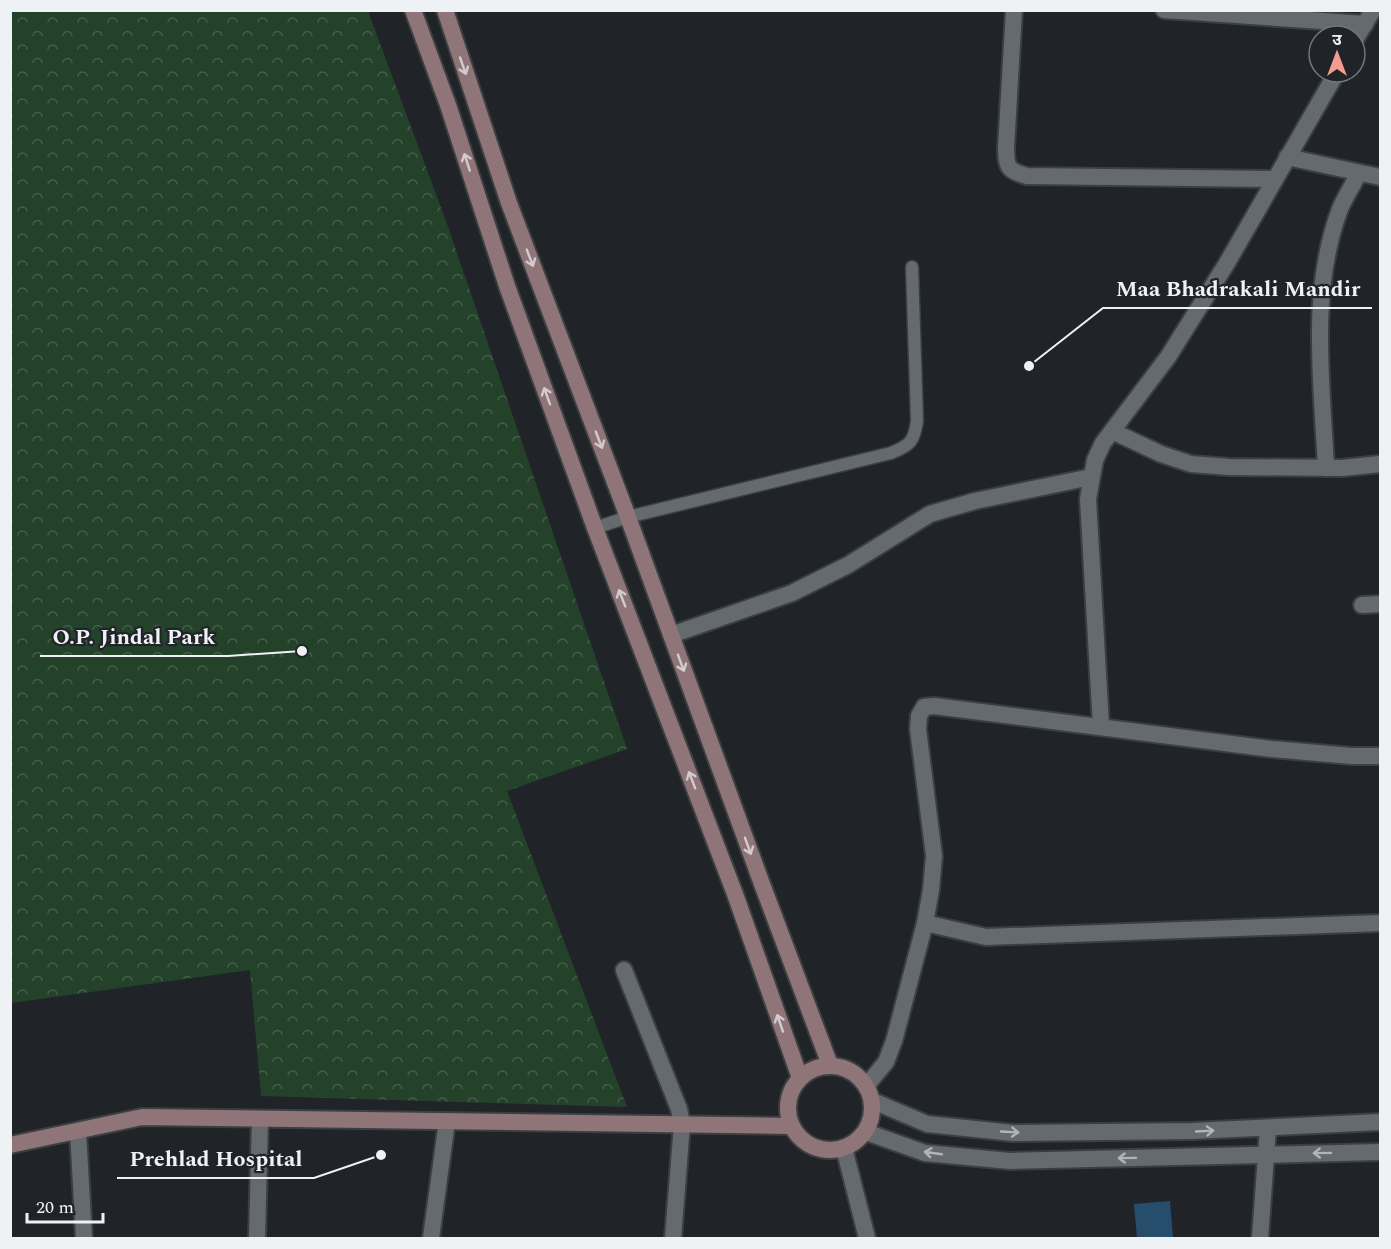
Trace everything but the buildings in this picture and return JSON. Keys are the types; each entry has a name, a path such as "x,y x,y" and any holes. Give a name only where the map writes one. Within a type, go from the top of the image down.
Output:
{"main road":[{"path":"413,10 448,105 507,286 595,528 735,894 800,1078"},
{"path":"445,10 509,203 628,517 830,1065"},
{"path":"830,1065 840,1066 854,1072 867,1085 873,1101 872,1117 866,1132 854,1144 838,1150 821,1150 802,1140 788,1117 790,1091 800,1078 807,1072 830,1065"},
{"path":"10,1145 142,1118 792,1126"}],"street":[{"path":"1014,10 1006,163 1014,173 1027,176 1274,179"},
{"path":"1164,10 1369,17"},
{"path":"1101,726 1088,499 1095,460 1103,443 1168,357 1227,263 1330,84"},
{"path":"1287,157 1380,177"},
{"path":"1326,468 1320,341 1322,290 1330,243 1341,208 1359,173"},
{"path":"1112,431 1161,454 1191,464 1229,467 1326,468 1380,464"},
{"path":"671,635 792,593 848,565 930,514 975,501 1091,477"},
{"path":"1362,605 1380,604"},
{"path":"867,1085 886,1062 894,1041 925,923 931,890 934,856 918,729 919,716 924,707 934,706 1101,726 1272,749 1352,756 1380,756"},
{"path":"925,923 986,937 1380,923"},
{"path":"624,970 679,1109 682,1124 673,1239"},
{"path":"873,1101 927,1124 1013,1133 1192,1131 1380,1122"},
{"path":"257,1239 260,1119"},
{"path":"431,1239 447,1121"},
{"path":"1260,1239 1268,1128"},
{"path":"78,1131 84,1239"},
{"path":"866,1132 925,1153 1010,1161 1380,1152"},
{"path":"844,1148 867,1239"}],"lane":[{"path":"595,528 628,517 891,453 907,446 915,435 917,420 912,267"}],"green space":[{"path":"10,11 368,11 447,224 627,749 507,791 627,1107 261,1096 250,970 11,1003"}],"place":[{"name":"Maa Bhadrakali Mandir","path":"1029,366"},
{"name":"O.P. Jindal Park","path":"302,651"},
{"name":"Prehlad Hospital","path":"381,1155"}]}
